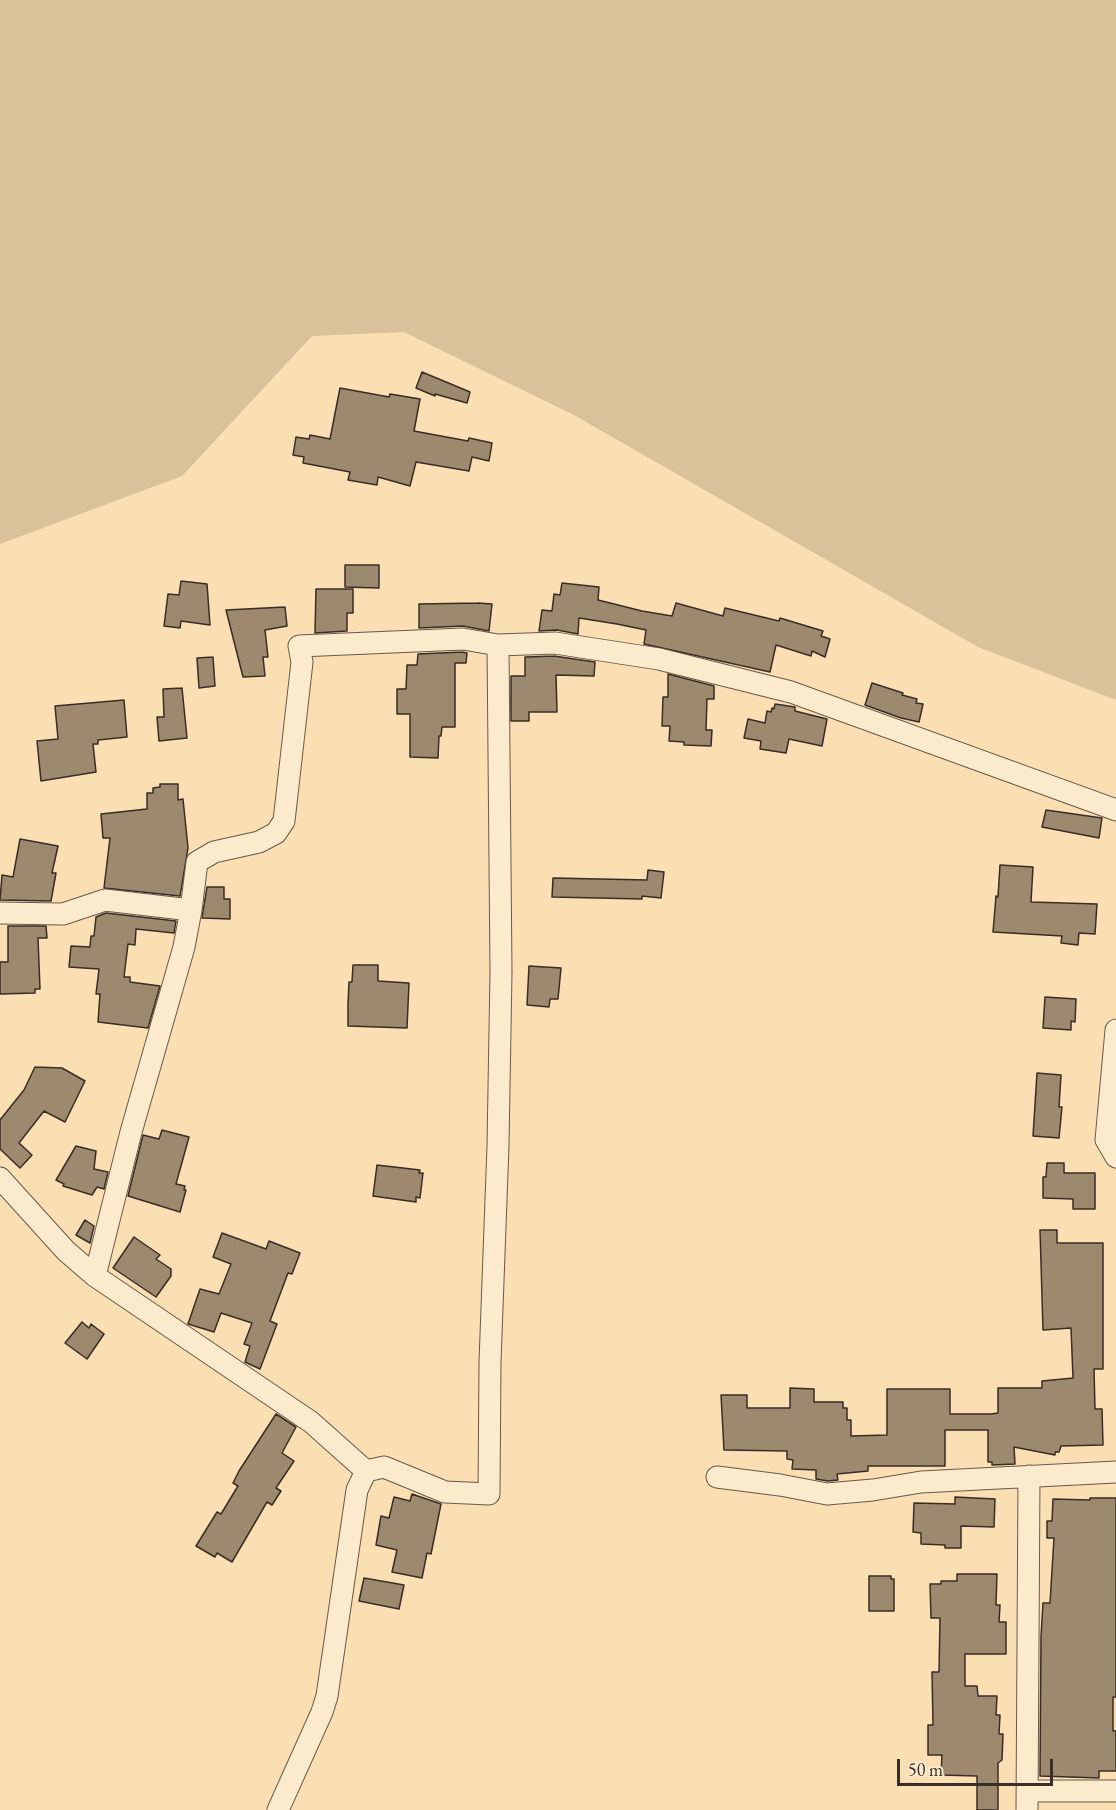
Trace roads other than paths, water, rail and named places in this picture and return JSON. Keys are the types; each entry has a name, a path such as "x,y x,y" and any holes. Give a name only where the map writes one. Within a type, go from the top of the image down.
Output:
{"street":[{"path":"95,1276 131,1132 184,947 197,862 214,852 259,842 276,833 284,821 302,662 299,646 463,639 498,645 555,643 659,659 791,692 1116,810"},
{"path":"366,1471 384,1467 445,1492 489,1494 490,1362 498,1146 501,972 498,645"},
{"path":"0,913 63,914 105,900 191,910"},
{"path":"1116,1030 1113,1096 1106,1140 1116,1157"},
{"path":"0,1178 66,1251 95,1276 311,1422 366,1471"},
{"path":"278,1810 327,1696 357,1490 366,1471"},
{"path":"717,1477 827,1494 873,1490 921,1482 1116,1472"},
{"path":"1029,1476 1028,1801 1116,1791"}]}
